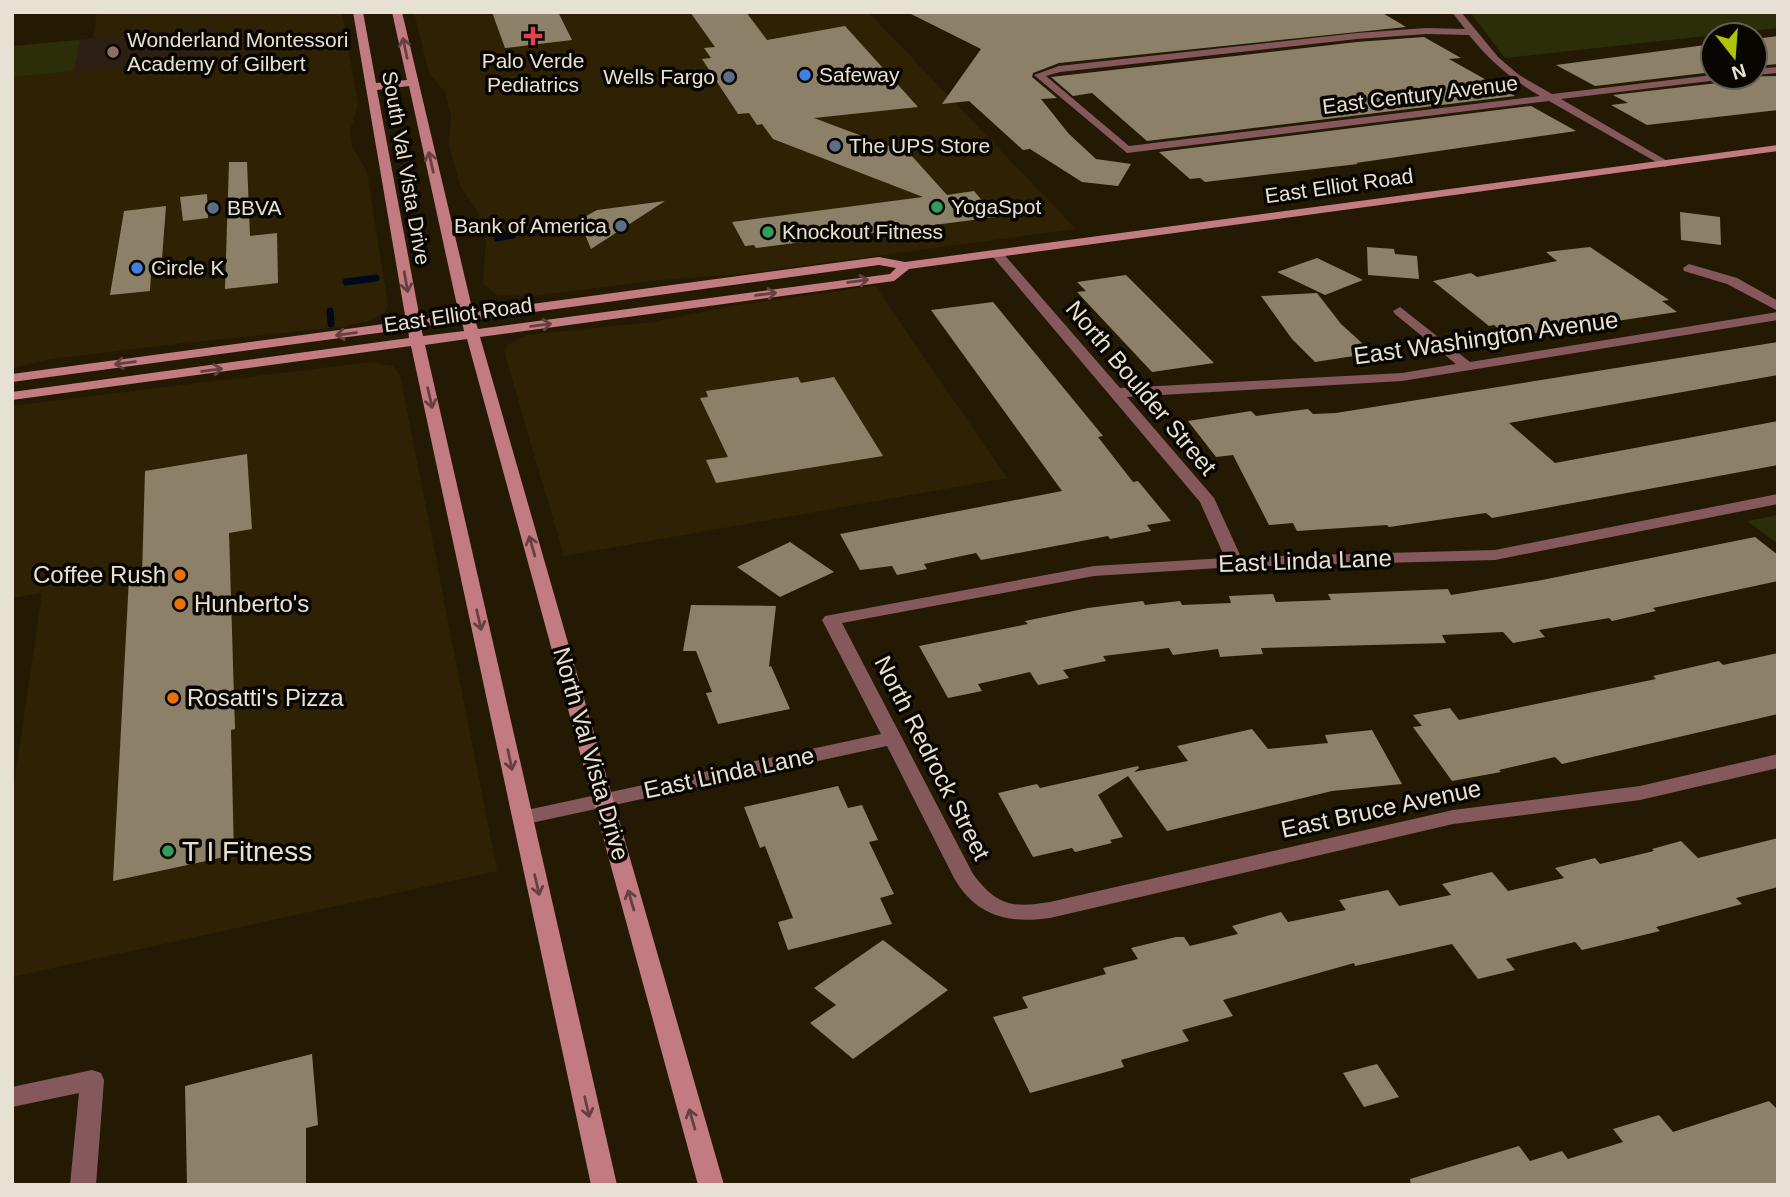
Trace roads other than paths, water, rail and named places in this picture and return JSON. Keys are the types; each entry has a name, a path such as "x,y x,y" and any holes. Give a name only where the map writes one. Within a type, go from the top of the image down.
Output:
{"main road":[{"name":"South Val Vista Drive","path":"358,12 415,333"},
{"name":"South Val Vista Drive","path":"397,12 470,325"},
{"path":"370,87 413,83"},
{"name":"East Elliot Road","path":"12,396 879,261 905,266 1778,148"},
{"name":"East Elliot Road","path":"470,325 677,306 894,276 905,266"},
{"path":"677,306 700,294 744,288 761,278"},
{"name":"North Val Vista Drive","path":"470,325 711,1185"},
{"path":"415,333 604,1185"},
{"name":"East Elliot Road","path":"12,378 415,333"}],"street":[{"path":"1457,12 1471,32 1505,68 1551,98 1665,163"},
{"name":"East Century Avenue","path":"1471,32 1426,31 1357,36 1059,69 1039,75 1127,150 1699,79"},
{"name":"North Boulder Street","path":"997,254 1208,501 1235,562"},
{"path":"1689,268 1732,281 1778,307"},
{"path":"1400,311 1468,366"},
{"name":"East Washington Avenue","path":"1115,393 1402,377 1778,316"},
{"name":"East Linda Lane","path":"831,620 1094,571 1235,562 1494,555 1778,499"},
{"name":"North Redrock Street","path":"831,620 965,878 984,902 997,911"},
{"name":"East Linda Lane","path":"523,818 894,738"},
{"name":"East Bruce Avenue","path":"997,911 1013,914 1050,910 1453,817 1640,793 1778,761"},
{"path":"12,1097 92,1080 83,1185"}],"waterway":[{"path":"497,238 513,235"},
{"path":"346,282 376,278"},
{"path":"330,311 331,324"}],"place":[{"name":"Palo Verde Pediatrics","path":"533,36"},
{"name":"Wonderland Montessori Academy of Gilbert","path":"113,52"},
{"name":"Safeway","path":"805,75"},
{"name":"Wells Fargo","path":"729,77"},
{"name":"The UPS Store","path":"835,146"},
{"name":"YogaSpot","path":"937,207"},
{"name":"BBVA","path":"213,208"},
{"name":"Bank of America","path":"621,226"},
{"name":"Knockout Fitness","path":"768,232"},
{"name":"Circle K","path":"137,268"},
{"name":"Coffee Rush","path":"180,575"},
{"name":"Hunberto's","path":"180,604"},
{"name":"Rosatti's Pizza","path":"173,698"},
{"name":"T I Fitness","path":"168,851"}]}
